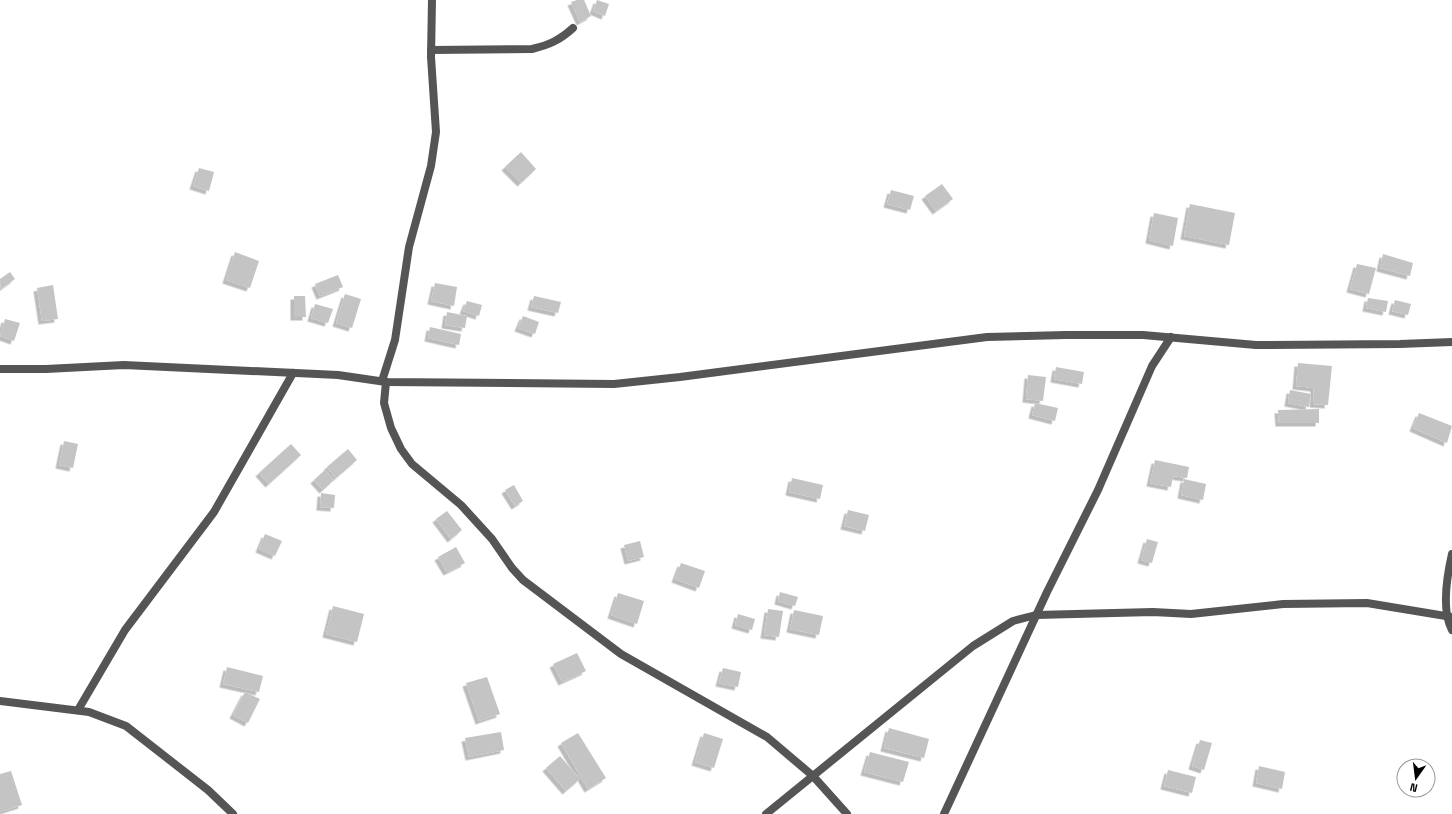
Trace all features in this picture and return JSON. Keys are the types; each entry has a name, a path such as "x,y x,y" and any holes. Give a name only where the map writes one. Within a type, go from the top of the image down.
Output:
{"street":[{"path":"432,0 431,50 436,132 431,166 409,247 395,340 384,381 384,403 391,428 401,449 412,464 461,505 492,539 512,568 523,580 620,654 767,737 813,776 847,814"},
{"path":"431,50 532,49 548,46 561,39 573,28"},
{"path":"0,369 46,369 124,365 338,375 384,381 614,384 987,338 1066,335 1171,337 1256,345 1400,344 1452,342"},
{"path":"944,814 1036,615 1098,490 1152,366 1171,337"},
{"path":"78,710 125,630 214,512 293,373"},
{"path":"1452,554 1448,588 1449,616 1452,630"},
{"path":"766,814 973,646 1013,621 1036,615 1147,612 1191,614 1284,604 1367,604 1449,616"},
{"path":"0,700 78,710 104,716 126,726 208,790 233,814"}],"building":[{"path":"584,0 591,16 580,22 571,2"},
{"path":"597,0 609,4 605,16 593,11"},
{"path":"521,152 536,169 521,183 505,167"},
{"path":"199,168 214,172 209,191 193,186"},
{"path":"942,184 953,199 936,211 925,196"},
{"path":"891,190 914,196 910,210 887,204"},
{"path":"1190,204 1235,213 1229,245 1184,236"},
{"path":"1154,213 1178,218 1173,246 1149,240"},
{"path":"235,252 259,261 250,288 226,280"},
{"path":"1383,254 1413,263 1410,276 1380,268"},
{"path":"1357,264 1376,268 1369,294 1350,289"},
{"path":"10,272 15,279 1,289 0,279"},
{"path":"338,275 343,287 320,296 315,284"},
{"path":"435,283 457,287 454,306 431,301"},
{"path":"53,285 58,319 42,321 37,288"},
{"path":"345,294 361,299 352,328 336,323"},
{"path":"294,296 305,296 306,317 294,317"},
{"path":"534,296 561,302 558,313 531,307"},
{"path":"1368,298 1388,301 1386,312 1366,308"},
{"path":"1395,300 1411,304 1408,315 1392,311"},
{"path":"467,301 482,305 479,316 463,311"},
{"path":"315,304 333,309 328,323 311,318"},
{"path":"447,312 467,316 465,328 445,325"},
{"path":"523,316 539,322 535,334 518,328"},
{"path":"5,319 20,323 14,341 0,336"},
{"path":"430,327 461,334 459,345 428,338"},
{"path":"1298,363 1332,366 1328,405 1313,404 1314,388 1296,386"},
{"path":"1056,367 1084,372 1082,384 1054,379"},
{"path":"1028,375 1046,377 1043,401 1026,399"},
{"path":"1290,390 1311,394 1309,407 1288,403"},
{"path":"1035,403 1058,408 1055,421 1032,415"},
{"path":"1319,409 1319,423 1279,423 1278,410"},
{"path":"1419,413 1452,426 1447,443 1413,428"},
{"path":"64,441 78,444 73,468 59,465"},
{"path":"291,444 301,455 269,484 259,473"},
{"path":"348,449 357,460 336,478 327,467"},
{"path":"1155,460 1189,467 1187,478 1173,476 1171,487 1150,483"},
{"path":"325,470 334,480 323,490 314,480"},
{"path":"792,478 823,485 820,499 789,492"},
{"path":"1184,479 1206,484 1203,500 1181,495"},
{"path":"514,485 523,501 515,506 505,490"},
{"path":"321,493 335,495 334,508 320,507"},
{"path":"848,510 869,515 865,531 844,526"},
{"path":"447,511 462,530 451,539 436,519"},
{"path":"265,534 282,541 275,556 259,549"},
{"path":"1147,539 1158,542 1152,563 1141,560"},
{"path":"640,541 644,557 628,561 624,545"},
{"path":"456,547 465,563 447,572 438,557"},
{"path":"681,563 705,571 699,588 675,579"},
{"path":"780,592 798,597 795,606 778,601"},
{"path":"618,593 644,601 637,624 611,615"},
{"path":"333,606 364,614 357,642 326,634"},
{"path":"768,609 783,611 779,637 764,635"},
{"path":"794,610 823,616 819,635 790,629"},
{"path":"738,614 755,619 752,630 735,625"},
{"path":"577,653 586,671 562,682 553,664"},
{"path":"227,667 263,676 259,692 223,684"},
{"path":"723,668 741,672 738,687 719,683"},
{"path":"487,677 500,714 479,721 466,683"},
{"path":"245,692 260,699 248,723 233,715"},
{"path":"889,728 929,739 924,758 884,748"},
{"path":"501,732 504,750 469,757 465,738"},
{"path":"578,733 606,778 588,789 561,743"},
{"path":"704,733 723,739 714,768 695,762"},
{"path":"1200,740 1212,743 1204,770 1192,766"},
{"path":"870,752 909,762 903,782 864,772"},
{"path":"560,756 580,779 566,791 546,768"},
{"path":"1259,766 1285,772 1282,789 1256,783"},
{"path":"1168,770 1196,777 1192,793 1164,786"},
{"path":"11,771 22,805 0,812 0,774"}]}
